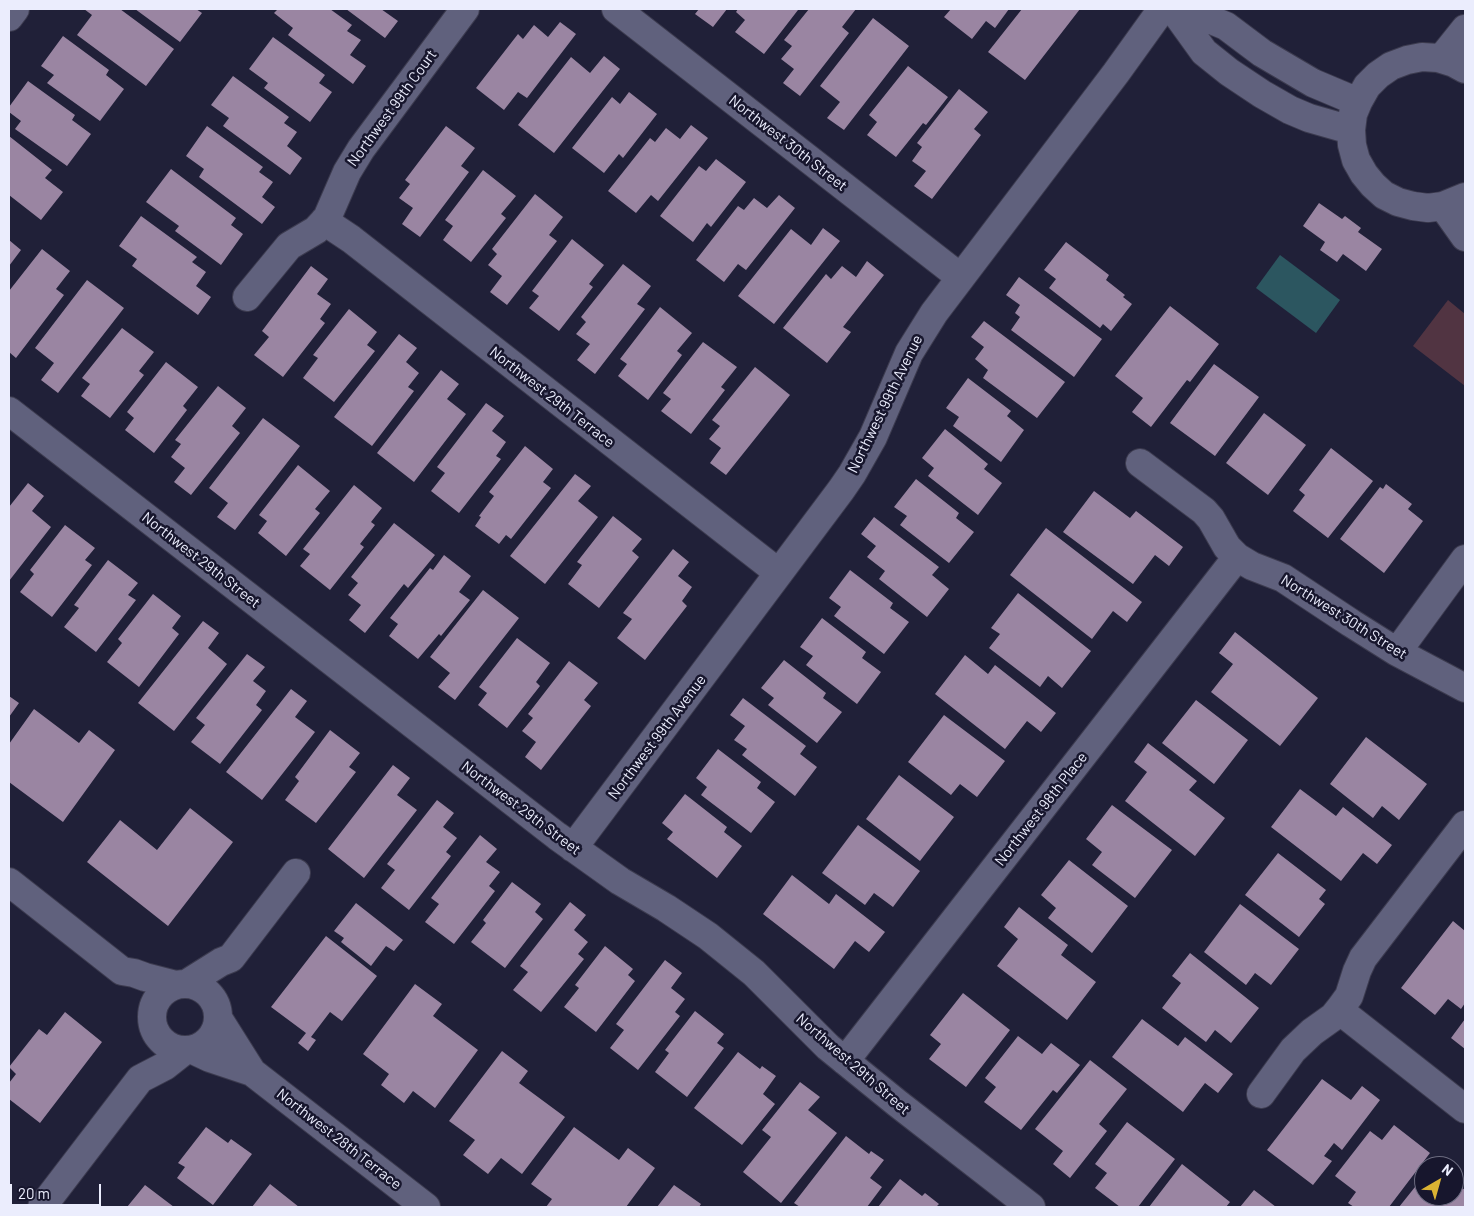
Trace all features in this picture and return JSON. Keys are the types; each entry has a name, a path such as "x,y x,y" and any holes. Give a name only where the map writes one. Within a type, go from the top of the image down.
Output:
{"street":[{"path":"9,17 15,9"},
{"name":"Northwest 99th Court","path":"247,297 289,246 316,230 324,221 330,212 347,172 361,149 465,9"},
{"name":"Northwest 30th Street","path":"616,9 960,277"},
{"name":"Northwest 99th Avenue","path":"573,848 852,474 873,437 909,353 934,313 1116,73 1162,9"},
{"path":"1173,9 1204,52 1262,94 1308,118 1351,130"},
{"path":"1185,9 1226,26 1262,53 1313,83 1358,102"},
{"path":"1465,29 1453,64 1422,57 1391,66 1378,75 1367,86 1358,102 1353,114 1351,130 1356,160 1373,186 1384,195 1398,202 1413,206 1428,208 1454,202 1465,237"},
{"name":"Northwest 29th Terrace","path":"324,221 779,573"},
{"name":"Northwest 29th Street","path":"9,411 573,848 620,881 689,922 722,946 754,974 807,1027 845,1060 1031,1207"},
{"name":"Northwest 30th Street","path":"1140,463 1204,511 1211,519 1227,547 1237,557 1252,566 1284,578 1397,652 1465,688"},
{"name":"Northwest 98th Place","path":"845,1060 1237,557"},
{"path":"1397,652 1465,559"},
{"path":"1261,1094 1293,1050 1339,1010 1349,996 1363,958 1465,825"},
{"path":"140,1079 140,1069 156,1000 168,988 181,984 231,958 296,873"},
{"path":"9,882 122,971 202,989 208,994 217,1013"},
{"path":"122,971 126,981 152,1021 160,1039 170,1048 188,1050 201,1047 214,1035 217,1026 217,1013 232,968 231,958"},
{"path":"1339,1010 1465,1109"},
{"name":"Northwest 28th Terrace","path":"217,1013 252,1072"},
{"path":"42,1207 140,1079 165,1066 188,1050"},
{"name":"Northwest 28th Terrace","path":"188,1050 252,1072 426,1207"}],"shaded area":[{"path":"1280,255 1340,300 1316,333 1256,288"},
{"path":"1448,300 1465,314 1465,386 1413,346"}],"building":[{"path":"84,9 120,9 174,49 146,86 77,35 92,15"},
{"path":"135,9 196,9 202,13 180,42"},
{"path":"278,9 330,9 352,25 347,31 361,40 350,55 366,66 353,84 288,35 293,28 274,13"},
{"path":"346,9 381,9 398,21 385,38"},
{"path":"699,9 727,9 713,27 695,14"},
{"path":"738,9 798,10 764,54 735,32 745,20 736,12"},
{"path":"809,9 856,9 842,27 849,33 800,96 783,83 794,69 781,59 792,46 784,40"},
{"path":"951,9 1009,9 995,28 986,21 972,39 944,17"},
{"path":"1022,9 1080,9 1025,80 988,52"},
{"path":"873,18 909,46 844,130 827,118 840,102 820,86"},
{"path":"560,22 576,34 527,98 518,92 504,110 476,88 518,34 523,39 534,25 548,37"},
{"path":"63,36 109,70 106,75 124,89 100,121 47,83 54,75 41,66"},
{"path":"273,37 325,75 319,83 332,92 310,122 264,88 268,83 249,69"},
{"path":"604,56 620,69 554,153 518,125 571,57 590,73"},
{"path":"908,66 948,97 926,125 923,123 896,157 867,135 877,122 869,115"},
{"path":"233,76 289,117 284,123 297,132 287,146 302,158 290,175 223,126 229,118 211,105"},
{"path":"28,81 75,115 72,120 91,134 67,166 15,129 21,121 9,112 9,107"},
{"path":"959,89 988,112 974,129 981,135 932,199 914,186 926,171 912,161 922,147 917,143"},
{"path":"629,92 657,114 623,158 619,154 604,173 572,148 612,97 620,104"},
{"path":"691,125 708,138 658,201 651,195 636,213 608,191 650,138 655,142 666,128 680,139"},
{"path":"207,126 263,167 259,172 273,182 262,197 275,207 262,224 199,177 204,169 186,156"},
{"path":"446,126 475,148 461,166 469,172 420,237 402,224 413,208 399,198 410,184 405,180"},
{"path":"9,136 52,170 45,178 63,192 41,220 9,195"},
{"path":"716,159 746,182 711,227 707,223 693,242 660,216 699,166 706,171"},
{"path":"171,169 236,218 231,225 243,234 221,265 175,231 179,226 146,202"},
{"path":"483,170 516,196 501,214 506,218 471,262 443,240 453,226 445,220"},
{"path":"535,194 563,217 549,235 557,241 507,305 490,292 502,276 488,265 497,254 492,249"},
{"path":"779,195 795,208 746,270 738,264 724,282 696,260 738,206 744,210 754,198 767,208"},
{"path":"1319,203 1342,219 1345,216 1361,228 1358,232 1382,249 1366,271 1343,254 1337,262 1320,250 1325,242 1303,226"},
{"path":"141,216 197,257 192,262 206,272 196,286 211,297 198,315 132,266 137,259 119,246"},
{"path":"823,228 840,241 774,324 738,296 791,229 811,245"},
{"path":"572,239 604,265 589,284 593,287 559,331 529,308 539,296 532,291"},
{"path":"9,240 21,250 9,266"},
{"path":"1066,242 1109,275 1106,280 1125,295 1123,297 1132,304 1111,331 1103,324 1100,328 1049,288 1056,279 1044,270"},
{"path":"42,249 70,271 56,289 64,295 16,358 9,352 9,291"},
{"path":"867,261 884,275 843,327 851,332 827,363 783,328 826,274 831,279 842,266 856,277"},
{"path":"623,264 651,286 637,304 645,309 595,374 577,360 590,344 576,334 586,322 581,317"},
{"path":"311,266 328,279 317,294 331,304 320,319 325,323 283,377 254,355 269,337 262,331"},
{"path":"1019,277 1102,339 1074,377 1011,330 1020,317 1015,313 1020,305 1006,295"},
{"path":"87,280 124,308 58,393 41,380 54,363 35,348"},
{"path":"1170,306 1219,344 1190,382 1187,380 1151,427 1132,412 1143,398 1115,376"},
{"path":"660,307 692,333 677,351 682,355 648,400 618,376 627,364 620,359"},
{"path":"349,309 377,332 367,345 375,351 334,402 303,378 318,358 313,355"},
{"path":"984,321 1065,382 1037,418 983,378 988,370 975,359 984,347 971,337"},
{"path":"122,328 154,352 139,371 144,375 110,418 81,396 90,384 82,378"},
{"path":"399,334 417,348 406,362 419,373 408,387 414,391 372,446 334,417"},
{"path":"703,342 737,367 721,387 725,390 691,434 661,411 671,399 663,393"},
{"path":"166,362 198,387 183,406 187,410 154,453 125,430 134,418 127,412"},
{"path":"1214,364 1259,397 1215,456 1170,423"},
{"path":"755,367 790,395 726,475 710,463 721,448 709,439 720,426 712,420"},
{"path":"441,370 459,384 447,399 466,414 414,482 377,453"},
{"path":"968,378 1011,411 1007,416 1024,430 1001,462 953,426 959,417 946,408"},
{"path":"218,386 246,408 232,426 240,433 191,495 174,482 185,468 171,457 181,444 175,440"},
{"path":"486,403 504,416 492,431 506,442 496,456 501,459 459,513 431,491 445,473 437,467"},
{"path":"1264,413 1306,445 1268,495 1226,463"},
{"path":"263,418 300,446 235,530 217,517 228,503 209,488"},
{"path":"945,429 988,464 984,469 1002,483 978,515 928,476 934,468 922,458"},
{"path":"525,446 553,469 543,482 551,488 511,539 506,535 499,544 475,526 481,517 479,516 494,496 489,492"},
{"path":"1331,448 1373,481 1328,538 1293,511 1305,495 1299,490"},
{"path":"298,465 330,491 315,509 320,513 286,556 258,533 267,521 259,515"},
{"path":"575,474 591,486 578,501 598,517 545,584 510,556"},
{"path":"916,479 959,513 956,518 974,532 949,563 900,525 907,516 894,507"},
{"path":"28,483 44,496 32,511 51,527 9,581 9,507"},
{"path":"1386,484 1412,504 1408,509 1423,521 1384,573 1340,539 1380,487 1383,489"},
{"path":"354,485 382,508 371,522 375,525 360,544 364,547 330,590 300,566 310,554 303,549"},
{"path":"1094,491 1130,518 1136,511 1183,547 1169,566 1155,555 1133,584 1063,532"},
{"path":"613,516 642,539 632,551 639,557 599,608 568,584 582,565 577,562"},
{"path":"874,517 939,567 932,575 949,589 927,617 879,579 885,571 867,557 876,546 861,534"},
{"path":"394,523 435,555 408,588 404,584 365,633 349,620 361,605 348,595 358,583 351,577"},
{"path":"65,525 95,548 85,560 92,565 52,617 20,592 34,574 30,570"},
{"path":"1046,528 1142,602 1127,622 1113,611 1092,639 1010,575"},
{"path":"673,549 689,562 678,576 692,587 682,601 687,606 645,660 617,638 632,619 623,613"},
{"path":"444,555 471,576 459,592 470,600 441,636 439,634 418,659 389,636 398,624 390,618 430,568 433,570"},
{"path":"108,560 138,583 128,595 136,600 96,652 64,627 79,608 74,605"},
{"path":"850,570 893,603 890,608 909,622 884,654 834,616 841,607 829,598"},
{"path":"483,590 519,618 455,700 438,687 450,673 430,657"},
{"path":"1018,593 1091,651 1062,688 1048,676 1040,687 989,648 1000,634 991,628"},
{"path":"153,594 181,616 172,628 179,634 139,687 107,662 122,643 118,639"},
{"path":"822,618 866,652 862,658 881,672 857,704 806,665 813,656 800,647"},
{"path":"203,621 219,633 208,648 227,664 174,731 138,703"},
{"path":"1235,632 1318,698 1280,746 1211,692 1233,664 1219,653"},
{"path":"517,638 550,663 536,682 540,686 507,728 478,705 487,693 479,687"},
{"path":"247,654 265,667 253,681 266,691 256,705 262,710 220,764 191,742 205,725 196,718"},
{"path":"965,655 988,674 995,665 1056,713 1041,732 1027,721 1005,749 935,694"},
{"path":"784,660 826,693 823,698 842,712 817,743 768,705 774,698 761,688"},
{"path":"569,661 598,683 584,700 591,706 541,770 525,757 536,742 522,731 533,718 528,714"},
{"path":"291,689 307,701 295,717 315,732 262,800 226,772"},
{"path":"9,696 19,703 9,717"},
{"path":"743,698 806,746 800,754 817,767 795,796 742,755 747,749 734,740 745,726 730,715"},
{"path":"1196,700 1248,740 1214,784 1162,743"},
{"path":"34,709 79,743 89,730 115,750 63,822 9,782 9,744"},
{"path":"944,715 1005,761 977,797 960,784 951,795 908,762"},
{"path":"330,730 360,753 349,767 356,772 316,823 285,800 299,781 295,777"},
{"path":"1366,737 1427,784 1399,820 1382,806 1373,818 1330,784"},
{"path":"1148,743 1197,781 1189,790 1225,818 1195,856 1125,801 1147,772 1134,762"},
{"path":"718,749 761,782 757,788 775,802 751,833 701,795 707,787 696,778"},
{"path":"393,765 410,778 397,795 417,810 364,878 328,849"},
{"path":"899,775 954,817 920,861 866,819"},
{"path":"1300,789 1336,816 1343,807 1392,845 1377,864 1363,853 1341,881 1271,827"},
{"path":"685,794 727,827 724,832 742,846 717,878 667,839 673,832 662,823"},
{"path":"437,800 454,813 443,827 457,838 446,852 451,856 409,910 381,888 395,870 387,864"},
{"path":"1112,805 1172,850 1135,898 1092,865 1102,852 1086,839"},
{"path":"190,808 233,842 168,926 87,862 120,820 157,850"},
{"path":"858,825 920,871 893,907 874,893 865,905 822,873"},
{"path":"480,835 497,849 486,862 500,872 489,886 495,891 454,944 425,922 439,904 431,898"},
{"path":"1278,853 1326,890 1319,899 1325,904 1299,937 1245,895"},
{"path":"1069,860 1128,906 1092,953 1048,918 1056,908 1041,895"},
{"path":"792,875 829,904 836,894 885,932 869,952 855,941 834,969 763,914"},
{"path":"512,882 541,904 535,912 543,919 505,968 471,942 486,923 483,920"},
{"path":"570,902 586,915 574,930 588,942 578,954 584,959 541,1012 513,990 528,972 520,966"},
{"path":"356,903 403,940 394,951 386,946 371,966 341,942 344,938 334,931"},
{"path":"1240,904 1299,949 1271,985 1255,973 1246,985 1204,952"},
{"path":"1019,907 1068,945 1061,955 1096,982 1067,1020 997,966 1018,939 1004,927"},
{"path":"1453,921 1465,931 1465,1003 1461,1009 1448,999 1435,1015 1401,988"},
{"path":"326,936 377,976 342,1021 330,1012 311,1037 316,1040 308,1051 298,1043 306,1033 271,1007"},
{"path":"605,946 633,969 628,975 635,981 596,1032 564,1007 579,988 575,985"},
{"path":"1190,953 1259,1008 1231,1043 1215,1030 1206,1042 1162,1008 1181,983 1172,976"},
{"path":"665,960 682,973 671,988 685,999 675,1012 680,1016 638,1070 610,1048 624,1030 616,1024"},
{"path":"415,984 442,1004 433,1016 478,1050 435,1108 413,1091 404,1103 381,1085 389,1074 363,1054"},
{"path":"963,993 1010,1030 966,1087 929,1059 941,1044 930,1035"},
{"path":"695,1011 724,1034 717,1043 724,1048 687,1097 655,1072 669,1053 665,1050"},
{"path":"65,1012 102,1042 40,1123 9,1099 9,1083 16,1074 9,1067 39,1029 47,1035"},
{"path":"1142,1019 1178,1046 1185,1037 1233,1074 1218,1093 1205,1083 1183,1112 1112,1057"},
{"path":"1465,1019 1465,1049 1451,1038"},
{"path":"1018,1036 1042,1054 1051,1043 1080,1065 1057,1093 1053,1090 1021,1130 984,1102 996,1087 985,1078"},
{"path":"502,1051 528,1071 519,1083 565,1117 522,1174 501,1158 488,1174 463,1155 475,1140 449,1121"},
{"path":"738,1052 760,1069 762,1066 776,1076 763,1094 775,1104 742,1145 694,1108"},
{"path":"1090,1060 1127,1089 1099,1124 1107,1131 1070,1178 1053,1164 1063,1151 1035,1129"},
{"path":"1322,1079 1351,1100 1362,1086 1380,1100 1342,1150 1334,1143 1324,1156 1332,1161 1313,1185 1267,1150"},
{"path":"800,1082 820,1097 808,1110 837,1133 781,1203 743,1172 771,1137 762,1130"},
{"path":"1127,1122 1175,1159 1138,1207 1120,1207 1095,1188 1107,1173 1095,1164"},
{"path":"1394,1125 1430,1153 1428,1156 1414,1156 1414,1174 1389,1207 1354,1207 1348,1203 1356,1192 1335,1176 1370,1131 1382,1140"},
{"path":"206,1127 228,1143 231,1139 252,1154 213,1205 177,1178 185,1167 178,1163"},
{"path":"574,1127 619,1160 628,1148 655,1168 626,1207 546,1207 552,1199 531,1184"},
{"path":"846,1136 869,1154 871,1151 884,1160 870,1178 882,1187 867,1207 800,1207 794,1203"},
{"path":"1182,1164 1230,1202 1226,1207 1149,1207"},
{"path":"900,1179 922,1196 925,1193 939,1204 936,1207 878,1207"},
{"path":"270,1184 299,1207 252,1207"},
{"path":"145,1185 174,1207 127,1207"},
{"path":"674,1185 701,1204 699,1207 657,1207"},
{"path":"1414,1188 1414,1206 1464,1206 1465,1190 1465,1207 1399,1207"},
{"path":"1254,1190 1276,1207 1240,1207"}]}
